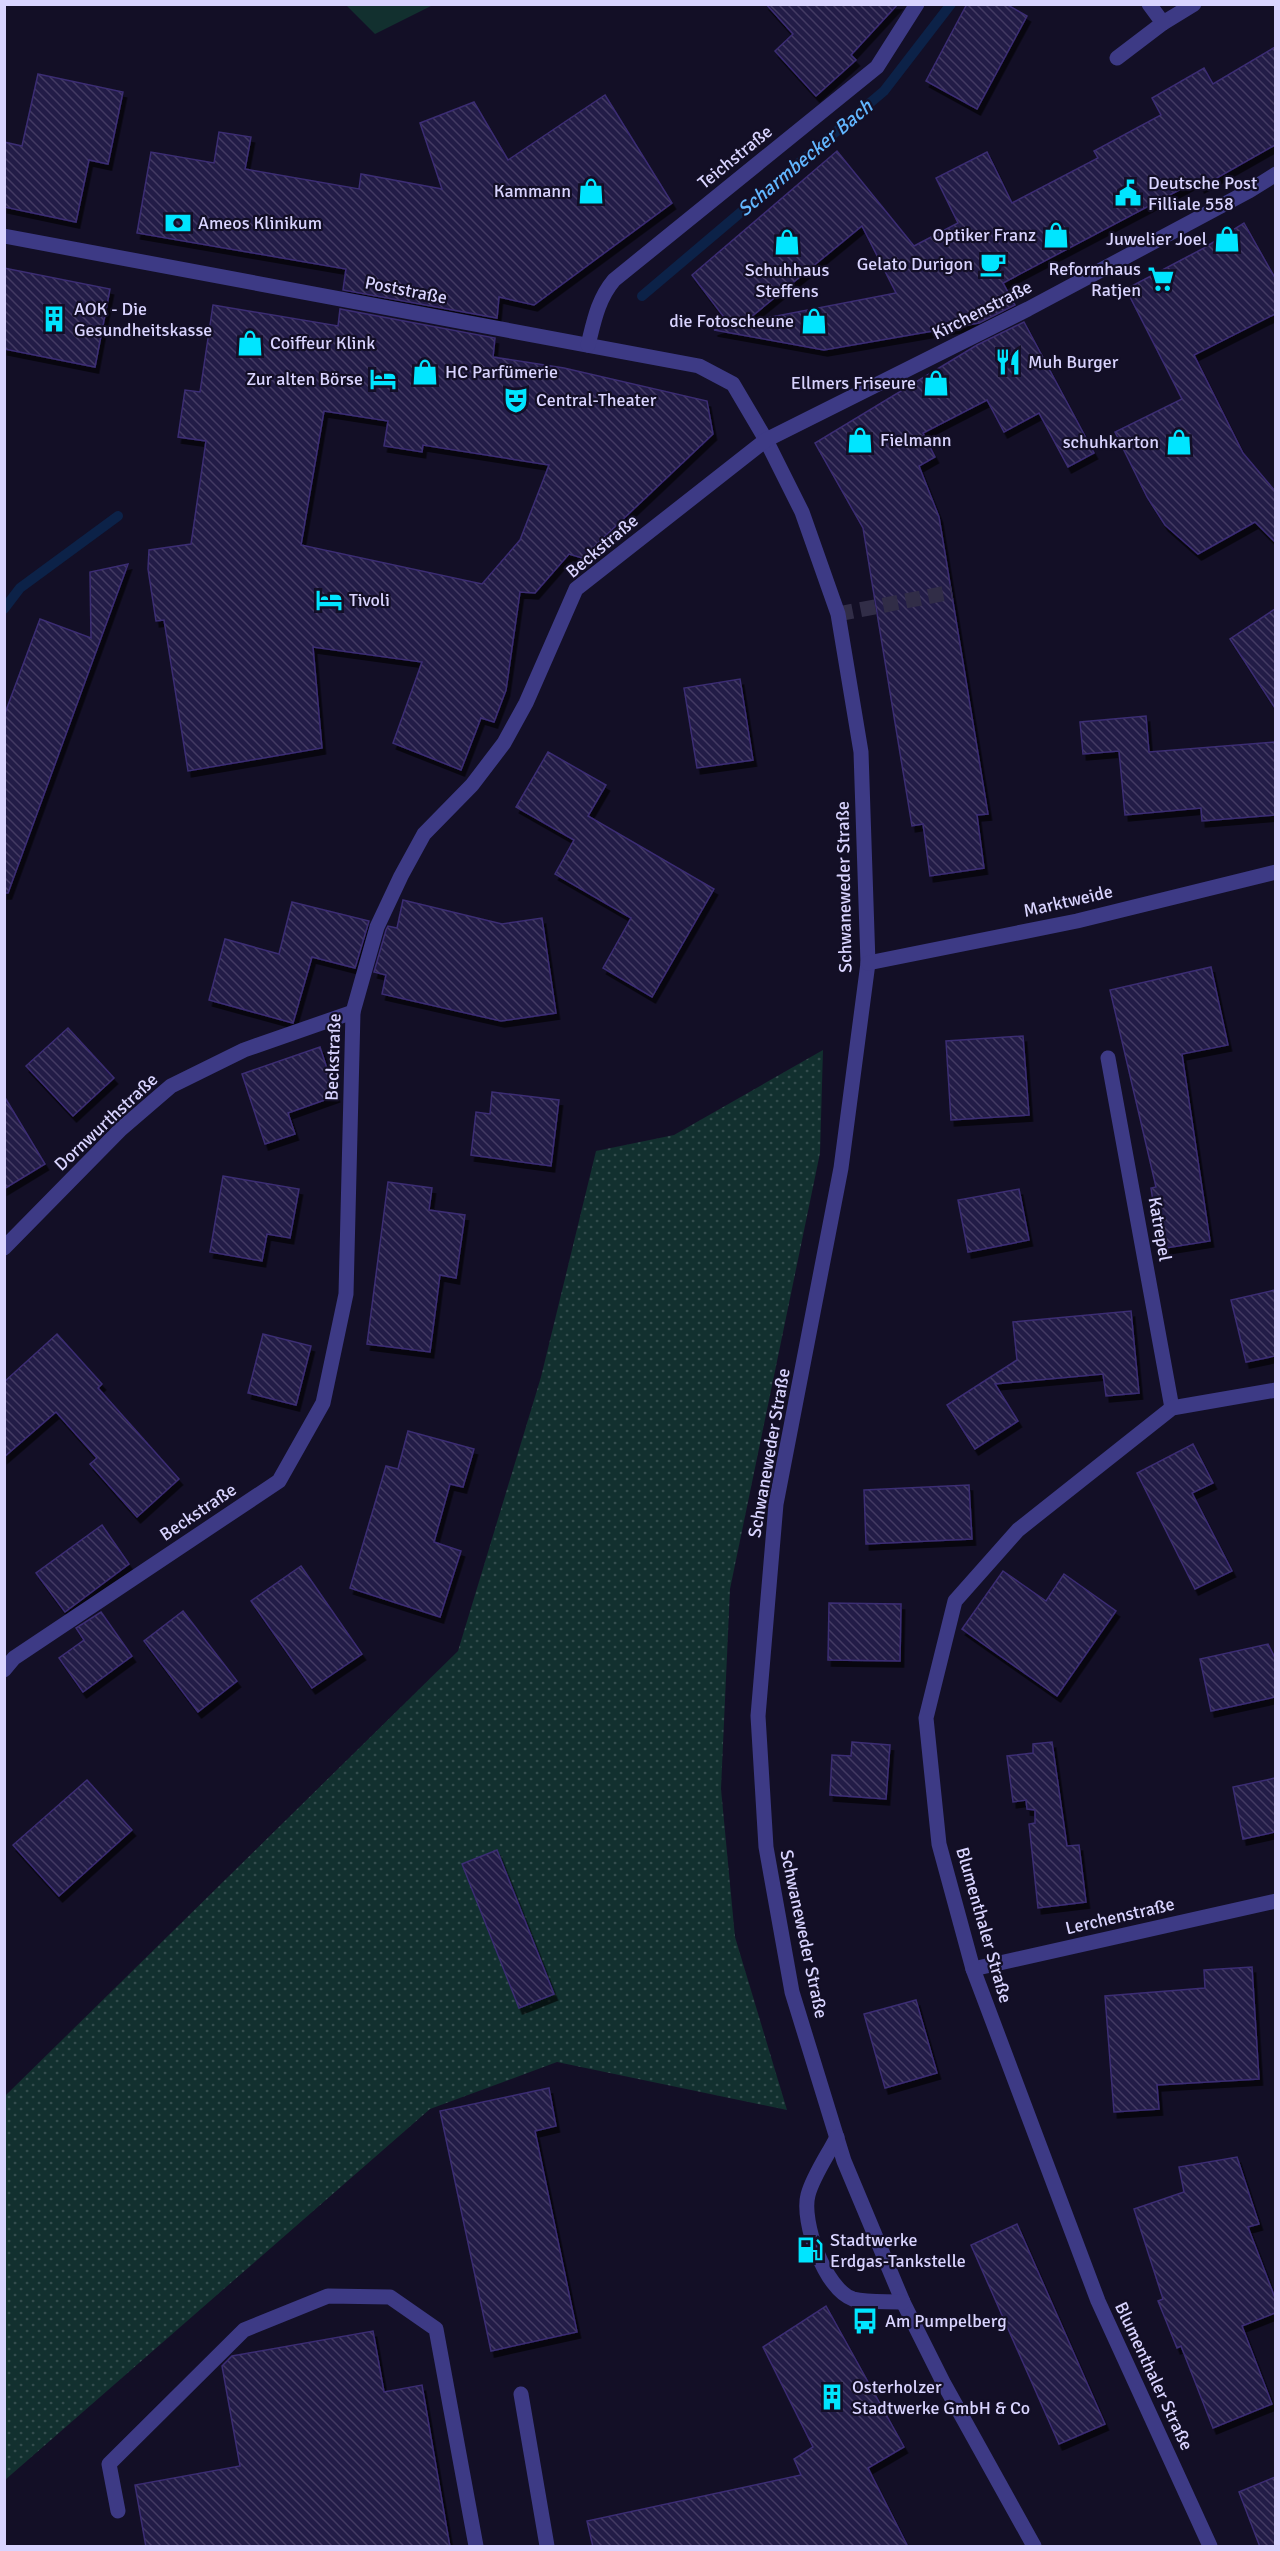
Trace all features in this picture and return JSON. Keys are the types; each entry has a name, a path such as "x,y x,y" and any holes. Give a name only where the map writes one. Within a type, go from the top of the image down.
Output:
{"street":[{"name":"Teichstraße","path":"588,345 596,310 605,291 614,280 877,68 917,4"},
{"path":"1149,4 1163,23"},
{"path":"1117,58 1163,23 1194,4"},
{"name":"Kirchenstraße","path":"766,440 1028,309 1249,191 1275,174"},
{"name":"Poststraße","path":"4,236 699,366 733,384 766,440"},
{"name":"Schwaneweder Straße","path":"766,440 802,512 838,614 861,752 868,963 842,1167 776,1504 758,1716 766,1847 792,1992 844,2161 903,2302 944,2384 1034,2547"},
{"name":"Beckstraße","path":"4,1670 14,1658 279,1481 323,1403 346,1294 352,1012 377,927 400,876 424,834 472,785 504,743 526,703 576,589 766,440"},
{"name":"Marktweide","path":"868,963 1077,921 1275,872"},
{"name":"Dornwurthstraße","path":"4,1248 121,1129 171,1086 244,1050 352,1012"},
{"name":"Katrepel","path":"1107,1058 1121,1122 1172,1408"},
{"path":"1172,1408 1275,1390"},
{"name":"Blumenthaler Straße","path":"1172,1408 1018,1530 955,1601 926,1718 939,1844 973,1969 1098,2301 1210,2547"},
{"name":"Lerchenstraße","path":"973,1969 1275,1901"},
{"path":"837,2137 808,2195 807,2222 817,2251 833,2285 852,2299 903,2302"},
{"path":"118,2511 109,2464 244,2330 328,2296 390,2297 436,2329 476,2547"},
{"path":"521,2394 548,2547"}],"green space":[{"path":"346,5 433,5 375,34"},
{"path":"823,1050 820,1153 730,1589 721,1789 735,1937 787,2110 557,2062 430,2109 5,2480 5,2096 458,1651 541,1377 596,1151 674,1135"}],"building":[{"path":"766,4 898,4 851,55 856,60 816,96 775,51 793,34"},
{"path":"967,4 1006,4 1027,16 977,109 926,81"},
{"path":"1275,47 1275,145 1201,187 1198,180 1003,283 1015,305 979,323 824,350 714,330 730,325 692,275 837,151 914,246 958,223 936,178 987,152 1012,203 1098,158 1094,151 1161,115 1152,98 1204,68 1213,84","holes":["862,226 896,293 745,322"]},
{"path":"38,74 123,92 108,164 89,160 76,222 4,207 4,142 22,146"},
{"path":"605,95 672,203 534,305 499,297 497,318 343,290 346,269 137,233 151,152 214,163 219,132 251,137 245,169 359,189 361,174 442,189 420,123 474,102 508,160"},
{"path":"1244,223 1275,278 1275,314 1194,355 1243,453 1275,491 1275,542 1255,522 1198,554 1165,525 1147,497 1115,432 1182,399 1126,289 1204,248"},
{"name":"AOK - Die Gesundheitskasse","path":"4,268 110,289 95,367 4,349"},
{"path":"213,305 338,326 340,309 495,338 493,357 564,368 707,401 713,434 582,558 569,554 535,593 520,592 506,690 494,722 481,718 461,770 393,743 422,662 313,647 322,748 188,771 164,620 156,621 148,569 149,550 191,544 206,441 178,437 185,390 200,392","holes":["324,411 388,421 384,446 422,452 423,445 549,465 520,540 482,584 301,545"]},
{"path":"1024,322 1094,453 1068,467 1039,413 1004,432 987,400 923,433 935,457 919,466 939,517 988,814 977,815 984,868 930,876 923,824 912,826 863,528 815,443 977,345"},
{"path":"128,564 8,893 4,893 4,716 40,619 91,638 90,572"},
{"path":"1275,609 1275,708 1230,639"},
{"path":"740,679 753,760 697,768 684,688"},
{"path":"1146,716 1149,752 1275,742 1275,815 1202,821 1201,808 1125,815 1119,751 1083,754 1080,722"},
{"path":"548,752 606,785 588,816 714,889 652,997 603,968 631,918 555,874 574,840 516,807"},
{"path":"403,900 502,924 542,918 556,1013 501,1021 382,994 386,975 374,972 388,926 397,928"},
{"path":"292,902 369,921 355,968 312,957 293,1023 209,1000 225,939 279,954"},
{"path":"1211,967 1228,1045 1182,1054 1210,1241 1160,1249 1151,1188 1156,1187 1110,990"},
{"path":"68,1028 114,1078 73,1116 26,1066"},
{"path":"1023,1036 1029,1115 951,1120 946,1041"},
{"path":"320,1047 336,1096 288,1113 295,1134 265,1144 242,1074"},
{"path":"492,1092 559,1100 551,1166 471,1155 476,1112 490,1114"},
{"path":"4,1096 45,1164 4,1189"},
{"path":"223,1176 299,1189 290,1238 267,1234 262,1261 210,1252"},
{"path":"388,1182 432,1188 429,1210 465,1215 456,1278 440,1275 430,1352 367,1344"},
{"path":"1019,1189 1029,1240 968,1252 958,1200"},
{"path":"1275,1290 1275,1356 1246,1362 1231,1300"},
{"path":"1131,1311 1139,1393 1106,1396 1103,1374 995,1384 1018,1421 975,1449 947,1405 1017,1360 1013,1322"},
{"path":"57,1334 102,1384 98,1388 179,1479 137,1517 90,1464 97,1458 56,1412 4,1457 4,1382"},
{"path":"263,1334 311,1346 296,1405 248,1393"},
{"path":"408,1431 474,1449 463,1487 450,1484 434,1542 461,1551 440,1617 350,1588 386,1466 398,1469"},
{"path":"1193,1444 1213,1483 1192,1493 1232,1571 1195,1589 1137,1473"},
{"path":"969,1485 972,1539 866,1544 864,1490"},
{"path":"102,1525 129,1564 65,1612 36,1573"},
{"path":"301,1566 362,1654 312,1688 251,1601"},
{"path":"1003,1571 1046,1601 1064,1574 1116,1611 1057,1696 962,1629"},
{"path":"829,1603 901,1604 900,1661 828,1660"},
{"path":"183,1611 237,1681 198,1712 144,1641"},
{"path":"101,1612 132,1656 83,1692 59,1658 84,1640 76,1628"},
{"path":"1268,1644 1275,1658 1275,1697 1211,1711 1200,1659"},
{"path":"852,1742 890,1745 886,1799 830,1795 832,1755 851,1756"},
{"path":"1052,1742 1067,1846 1079,1845 1086,1902 1038,1908 1029,1824 1035,1823 1035,1810 1027,1809 1026,1800 1013,1802 1007,1756 1033,1753 1033,1744"},
{"path":"1275,1778 1275,1832 1243,1839 1233,1787"},
{"path":"87,1780 132,1830 59,1896 13,1845"},
{"path":"497,1850 554,1994 519,2008 462,1864"},
{"path":"1252,1967 1259,2079 1157,2085 1159,2109 1114,2112 1105,1996 1205,1988 1204,1970"},
{"path":"916,2000 937,2073 885,2088 864,2014"},
{"path":"549,2088 556,2126 535,2131 577,2332 491,2351 440,2111"},
{"path":"1237,2157 1259,2224 1248,2227 1275,2298 1275,2313 1242,2326 1272,2404 1213,2428 1181,2346 1177,2348 1158,2301 1163,2299 1134,2209 1184,2192 1179,2167"},
{"path":"1017,2224 1105,2424 1059,2444 971,2245"},
{"name":"Osterholzer Stadtwerke GmbH & Co","path":"826,2306 904,2447 868,2468 908,2547 593,2547 587,2521 801,2475 794,2459 813,2447 763,2347"},
{"path":"373,2331 384,2392 422,2385 450,2547 146,2547 135,2485 240,2466 222,2366 232,2356"},
{"path":"1275,2477 1275,2547 1260,2547 1239,2492"}],"waterway":[{"name":"Scharmbecker Bach","path":"642,296 884,91 951,4"},
{"name":"Scharmbecker Bach","path":"4,609 20,588 118,516"}],"tunnel":[{"path":"838,614 952,592"}],"place":[{"name":"Kammann","path":"591,191"},
{"name":"Deutsche Post Filliale 558","path":"1128,193"},
{"name":"Ameos Klinikum","path":"178,223"},
{"name":"Optiker Franz","path":"1056,235"},
{"name":"Juwelier Joel","path":"1227,239"},
{"name":"Schuhhaus Steffens","path":"787,242"},
{"name":"Gelato Durigon","path":"993,264"},
{"name":"Reformhaus Ratjen","path":"1161,279"},
{"name":"AOK - Die Gesundheitskasse","path":"54,319"},
{"name":"die Fotoscheune","path":"814,321"},
{"name":"Coiffeur Klink","path":"250,343"},
{"name":"Muh Burger","path":"1008,362"},
{"name":"HC Parfümerie","path":"425,372"},
{"name":"Zur alten Börse","path":"383,379"},
{"name":"Ellmers Friseure","path":"936,383"},
{"name":"Central-Theater","path":"516,400"},
{"name":"Fielmann","path":"860,440"},
{"name":"schuhkarton","path":"1179,442"},
{"name":"Tivoli","path":"329,600"},
{"name":"Stadtwerke Erdgas-Tankstelle","path":"810,2250"},
{"name":"Am Pumpelberg","path":"865,2321"},
{"name":"Osterholzer Stadtwerke GmbH & Co","path":"832,2397"}]}
